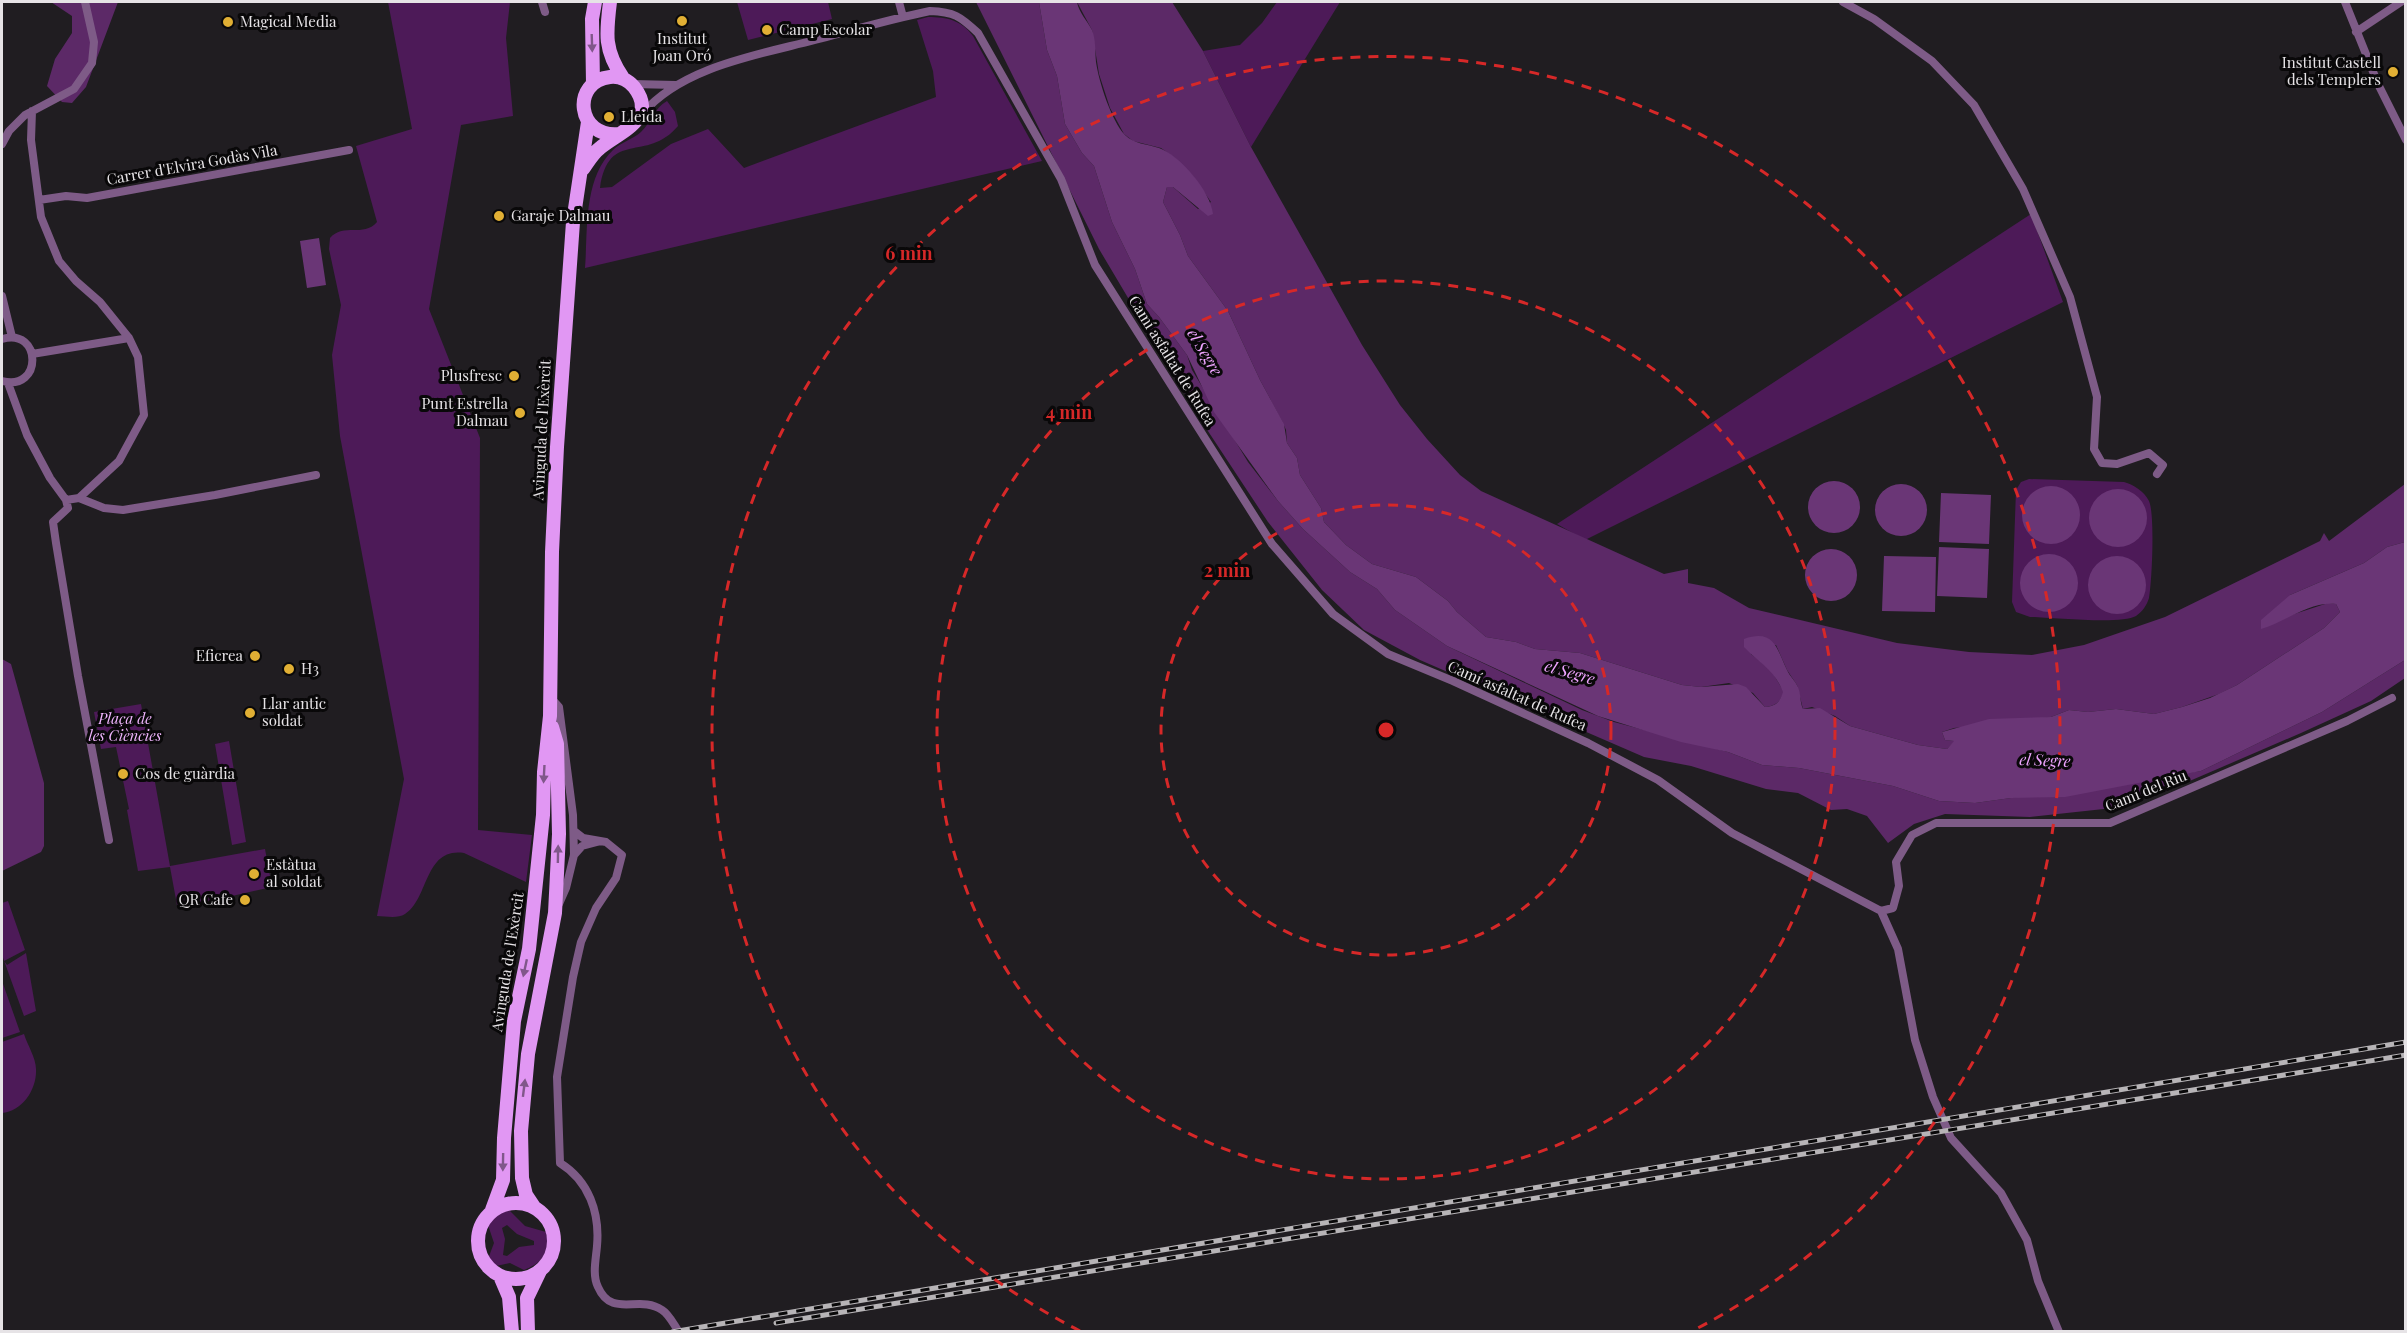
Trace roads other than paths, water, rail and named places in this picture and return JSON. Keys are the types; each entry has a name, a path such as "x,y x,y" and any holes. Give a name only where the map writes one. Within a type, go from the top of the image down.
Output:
{"main road":[{"path":"593,84 592,19 595,2"},
{"path":"582,170 598,149 632,128 639,117 642,105 639,93 613,63 608,51 606,32 610,2"},
{"path":"620,134 602,133 588,122 583,107 584,98 593,84 602,78 613,76 627,81"},
{"name":"Avinguda de l'Exèrcit","path":"492,1210 502,1184 514,1021 529,949 534,910 550,716 552,561 557,447 573,222 588,122"},
{"name":"Avinguda de l'Exèrcit","path":"534,1207 526,1195 522,1178 520,1131 528,1054 555,913 559,822 556,744 550,716"},
{"path":"528,1332 526,1312 529,1291 550,1257 554,1240 550,1223 534,1207 513,1203 492,1210 481,1224 477,1246 483,1262 500,1276 518,1279 530,1277 540,1270"},
{"path":"500,1276 508,1292 512,1332"}],"street":[{"path":"2,144 9,131 25,115 74,89 92,63 94,42 85,2"},
{"path":"542,2 545,12"},
{"path":"639,117 655,99 676,85 749,56 903,17 899,2"},
{"path":"1843,2 1874,19 1932,61 1974,105 2024,189 2070,297 2097,397 2094,449 2102,463 2117,464 2149,453 2163,465 2157,474"},
{"path":"2345,2 2378,84 2406,140"},
{"path":"2356,32 2401,2"},
{"name":"Camí asfaltat de Rufea","path":"903,17 930,11 950,12 962,18 978,33 1061,179 1095,265 1272,544 1333,614 1388,654 1454,681 1588,743 1658,780 1732,833 1881,911"},
{"path":"627,81 676,85"},
{"path":"32,111 31,140 41,217 58,261 100,302 129,338 138,357 144,415 119,461 78,498 67,504 54,522 78,676 110,840"},
{"name":"Carrer d'Elvira Godàs Vila","path":"39,200 66,196 87,198 349,150"},
{"path":"2,296 12,337"},
{"path":"2,339 12,337 25,342 32,354 28,375 15,382 5,382 27,435 67,504"},
{"path":"32,354 129,338"},
{"path":"78,498 104,508 123,510 316,475"},
{"path":"549,696 559,707 574,831 574,855 566,888 555,913"},
{"name":"Camí del Riu","path":"1881,911 1893,908 1899,886 1896,862 1912,835 1936,823 2110,823 2346,721 2392,698"},
{"path":"574,831 583,838 597,842"},
{"path":"574,855 582,846 597,842 606,842 622,855 616,878 596,908 581,942 573,977 557,1077 560,1163 571,1170 592,1199 597,1221 596,1285 604,1299 620,1306 639,1304 655,1306 665,1311 678,1332"},
{"path":"1881,911 1898,949 1915,1040 1933,1097 1951,1138 2001,1193 2017,1221 2027,1240 2038,1281 2059,1332"}],"water":[{"name":"el Segre","path":"1039,2 1077,2 1092,30 1100,80 1110,111 1120,128 1132,140 1159,148 1176,158 1193,175 1207,195 1213,214 1208,216 1173,187 1167,187 1163,202 1188,256 1228,311 1260,380 1284,424 1287,443 1297,458 1300,475 1321,508 1324,522 1346,545 1372,564 1416,577 1448,601 1486,637 1516,642 1535,649 1580,653 1682,685 1701,687 1738,684 1746,687 1765,707 1777,703 1783,692 1771,672 1744,647 1744,639 1762,636 1769,639 1777,649 1788,673 1798,687 1803,709 1820,708 1850,726 1918,745 1947,749 1954,741 1945,740 1942,732 1989,719 2051,717 2069,710 2088,712 2116,709 2154,714 2210,698 2237,685 2324,628 2340,612 2336,604 2316,606 2261,629 2261,620 2290,595 2364,563 2387,547 2405,542 2405,660 2322,712 2201,771 2065,797 2011,798 1975,803 1939,801 1893,786 1799,768 1762,765 1728,752 1681,742 1598,716 1447,646 1395,610 1377,589 1350,572 1303,529 1278,501 1214,412 1187,355 1147,304 1135,269 1112,222 1094,166 1082,153 1065,124 1057,76 1047,50"},
{"path":"319,238 326,285 307,288 300,241"},
{"path":"1829,481 1839,481 1853,488 1860,507 1853,526 1839,533 1829,533 1819,529 1812,522 1808,512 1808,502 1812,492 1819,485"},
{"path":"1896,484 1906,484 1920,491 1927,510 1920,529 1906,536 1896,536 1886,532 1879,525 1875,515 1875,505 1879,495 1886,488"},
{"path":"2051,486 2067,491 2075,499 2080,515 2075,531 2067,539 2051,544 2035,539 2027,531 2022,515 2027,499 2035,491"},
{"path":"2118,489 2134,494 2142,502 2147,518 2142,534 2134,542 2118,547 2102,542 2094,534 2089,518 2094,502 2102,494"},
{"path":"1941,493 1991,495 1989,544 1939,542"},
{"path":"1939,547 1989,549 1987,598 1937,596"},
{"path":"1826,549 1836,549 1850,556 1857,575 1850,594 1836,601 1826,601 1816,597 1809,590 1805,580 1805,570 1809,560 1816,553"},
{"path":"2049,554 2065,559 2073,567 2078,583 2073,599 2065,607 2049,612 2033,607 2025,599 2020,583 2025,567 2033,559"},
{"path":"1884,556 1936,557 1935,612 1882,611"},
{"path":"2117,556 2133,561 2141,569 2146,585 2141,601 2133,609 2117,614 2101,609 2093,601 2088,585 2093,569 2101,561"}],"railway":[{"path":"672,1332 2406,1042"},
{"path":"776,1323 2406,1055"}],"place":[{"name":"Institut Joan Oró","path":"682,21"},
{"name":"Magical Media","path":"228,22"},
{"name":"Camp Escolar","path":"767,30"},
{"name":"Institut Castell dels Templers","path":"2393,72"},
{"name":"Lleida","path":"609,117"},
{"name":"Garaje Dalmau","path":"499,216"},
{"name":"Plusfresc","path":"514,376"},
{"name":"Punt Estrella Dalmau","path":"520,413"},
{"name":"Eficrea","path":"255,656"},
{"name":"H3","path":"289,669"},
{"name":"Llar antic soldat","path":"250,713"},
{"name":"Cos de guàrdia","path":"123,774"},
{"name":"Estàtua al soldat","path":"254,874"},
{"name":"QR Cafe","path":"245,900"}],"park label":[{"name":"Plaça de les Ciències","path":"125,728"}]}
